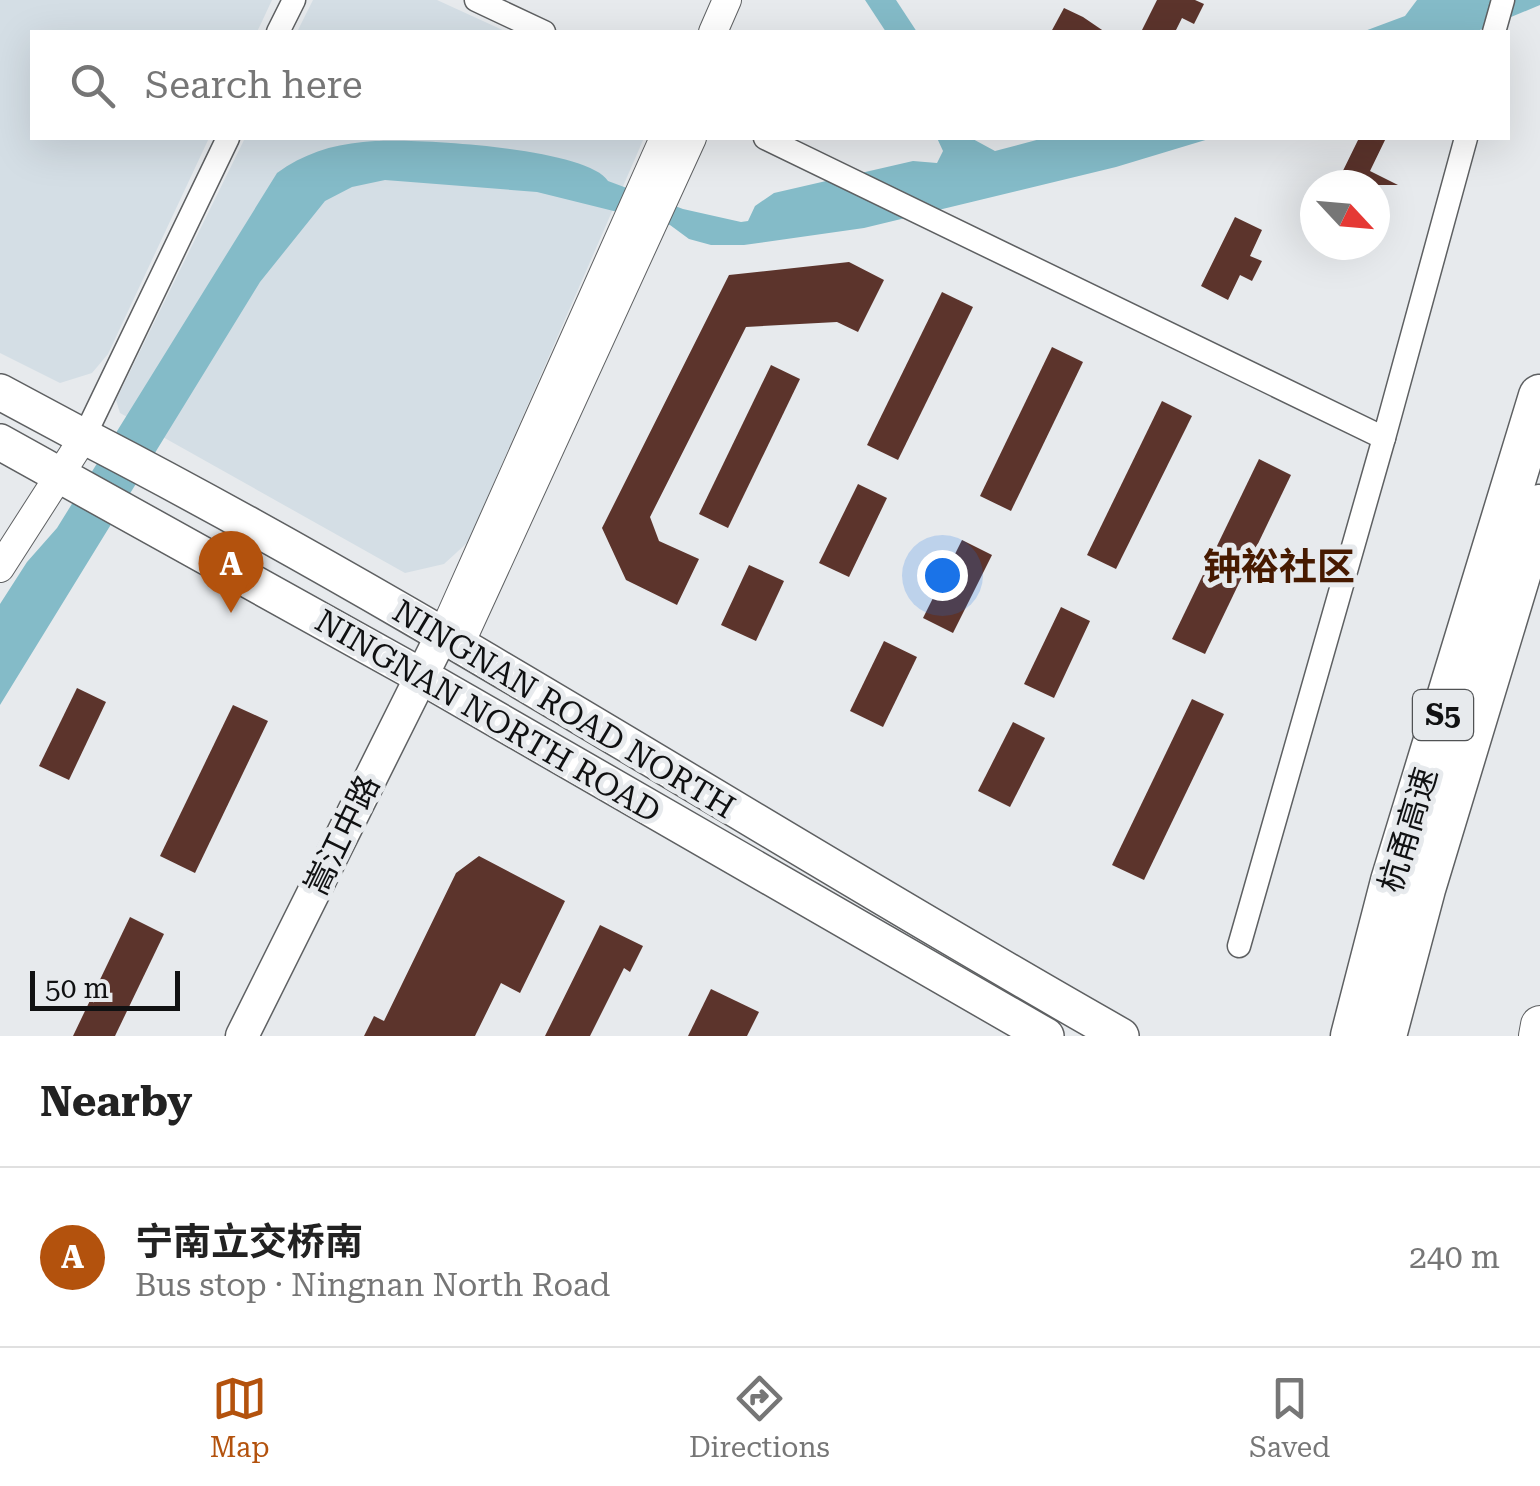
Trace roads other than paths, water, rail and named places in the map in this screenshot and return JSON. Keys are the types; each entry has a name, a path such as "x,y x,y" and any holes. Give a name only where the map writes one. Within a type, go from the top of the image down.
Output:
{"highway":[{"name":"杭甬高速","path":"1352,1036 1398,862 1540,396"},
{"name":"杭甬高速","path":"1385,1036 1424,889 1540,506"},
{"path":"1538,1036 1540,1025"}],"main road":[{"name":"NINGNAN ROAD NORTH","path":"0,392 166,479 451,638 874,896 1113,1031"},
{"path":"0,442 63,476"},
{"name":"NINGNAN NORTH ROAD","path":"63,476 430,681 1046,1036"},
{"name":"嵩江中路","path":"264,1036 451,638"},
{"name":"嵩江中路","path":"242,1036 430,681"}],"street":[{"path":"279,30 294,0"},
{"path":"476,0 540,30"},
{"path":"713,30 727,0"},
{"path":"733,30 746,0"},
{"path":"1495,30 1503,0"},
{"path":"0,568 88,438 227,140"},
{"path":"451,638 691,140"},
{"path":"768,140 1384,438"},
{"path":"1239,946 1465,140"},
{"path":"451,638 614,245 659,148"}],"water":[{"path":"865,0 896,0 916,30 885,30"},
{"path":"1417,0 1540,0 1540,5 1480,30 1367,30 1405,16"},
{"path":"938,140 975,140 995,151 1036,140 1205,140 1116,167 864,228 744,245 711,245 689,239 670,225 537,192 385,180 352,187 325,201 260,282 0,705 0,604 27,562 57,528 277,173 287,166 340,145 363,142 416,141 493,147 567,160 593,169 608,181 683,209 741,222 748,221 755,206 774,193 913,161 937,163 943,151"}],"place":[{"name":"宁南立交桥南","path":"231,613"}],"district":[{"name":"钟裕社区","path":"1279,567"}]}
